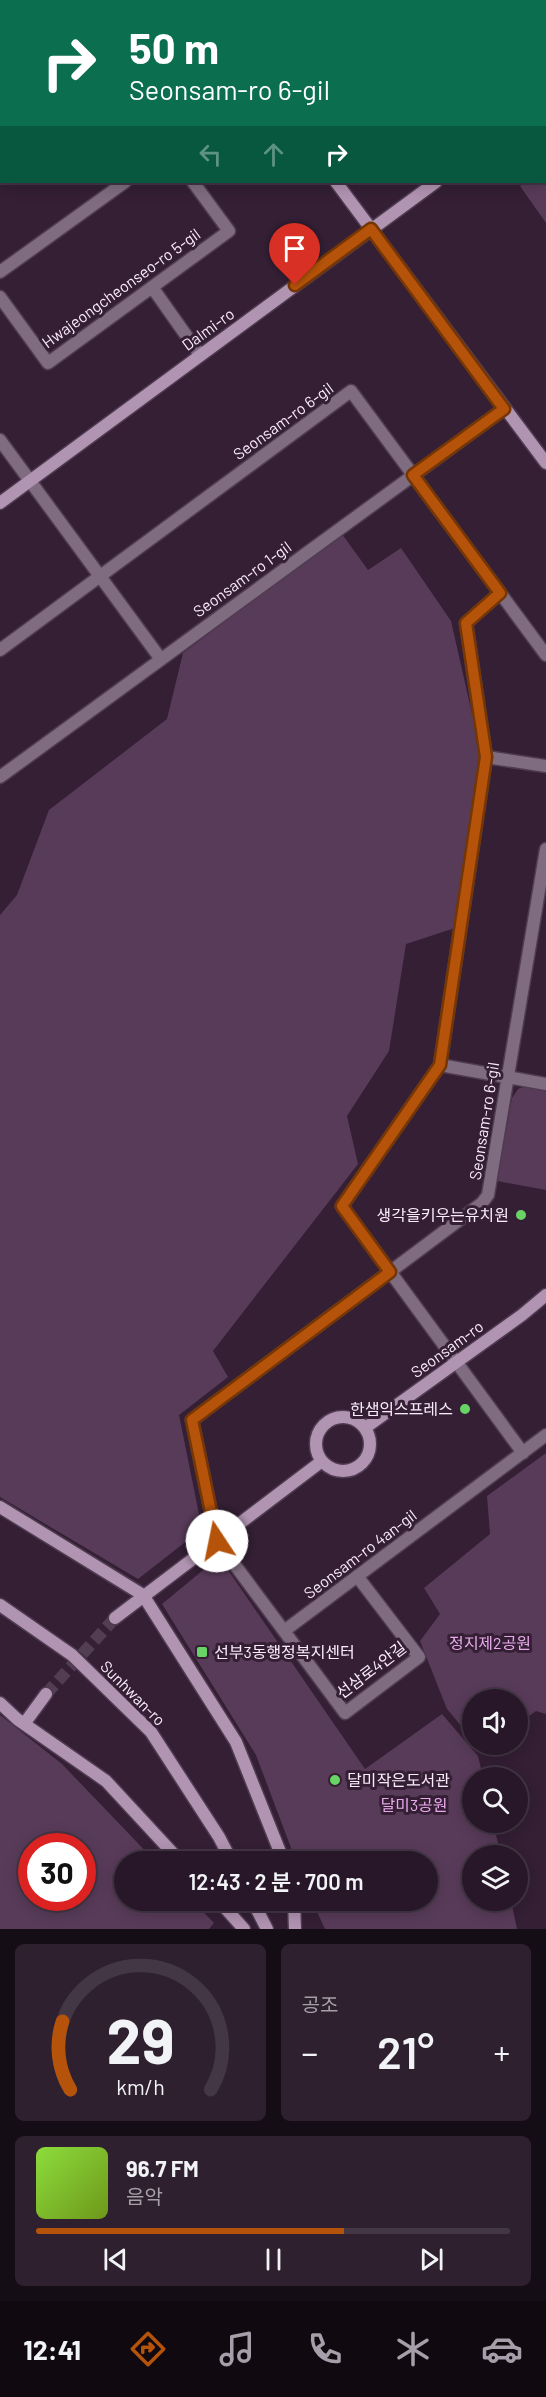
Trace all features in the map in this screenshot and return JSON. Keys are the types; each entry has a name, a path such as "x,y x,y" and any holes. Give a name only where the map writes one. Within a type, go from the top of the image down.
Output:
{"street":[{"path":"0,272 124,183"},
{"name":"Hwajeongcheonseo-ro 5-gil","path":"0,297 48,363 229,231 194,183"},
{"path":"337,183 546,463"},
{"name":"Dalmi-ro","path":"0,503 435,183"},
{"path":"152,287 200,355"},
{"name":"Seonsam-ro 6-gil","path":"0,650 351,391 546,655"},
{"name":"Seonsam-ro 1-gil","path":"0,777 504,409"},
{"path":"0,440 160,658"},
{"path":"500,593 466,623 486,757 440,1065 342,1206 523,1453"},
{"path":"486,757 546,766"},
{"name":"Seonsam-ro 6-gil","path":"217,1541 192,1420 482,1203 488,1195 546,849"},
{"path":"440,1065 546,1084"},
{"name":"Seonsam-ro","path":"365,1428 522,1316 546,1295"},
{"path":"343,1416 359,1422 365,1428 370,1446 368,1455 356,1468 338,1470 322,1461 316,1445 317,1436 327,1422 343,1416"},
{"name":"Seonsam-ro 4an-gil","path":"284,1631 546,1435"},
{"path":"116,1618 143,1595 322,1461"},
{"path":"0,1507 143,1595 236,1742 280,1851"},
{"path":"217,1541 284,1631"},
{"name":"선삼로4안길","path":"284,1631 345,1713 420,1657 357,1576"},
{"name":"Sunhwan-ro","path":"0,1605 72,1656 150,1732 226,1851"},
{"path":"24,1724 46,1694"},
{"path":"0,1703 24,1724 106,1780 172,1851"},
{"path":"228,1911 244,1929"},
{"path":"258,1911 267,1929"},
{"path":"294,1911 295,1929"}],"green space":[{"path":"524,183 546,183 546,223 520,186"},
{"path":"342,534 368,570 401,548 451,621 480,749 455,928 406,944 389,1051 347,1116 358,1164 213,1351 228,1377 179,1415 202,1529 138,1579 0,1497 0,915 17,895 49,810 167,719 183,653"},
{"path":"528,1085 546,1088 546,1190 497,1181 512,1098 518,1089"},
{"name":"정지제2공원","path":"546,1453 546,1714 536,1711 528,1717 528,1689 462,1689 462,1727 447,1709 420,1641 440,1614 424,1588 490,1534 487,1496"},
{"name":"달미3공원","path":"219,1557 365,1769 442,1714 462,1737 462,1755 477,1755 481,1767 462,1767 462,1833 496,1833 498,1845 462,1845 462,1911 513,1911 517,1929 325,1929 317,1911 438,1911 438,1851 292,1851 256,1755 162,1604"},
{"path":"0,1715 62,1764 145,1851 114,1851 114,1911 203,1911 214,1923 209,1929 0,1929"}],"tunnel":[{"path":"46,1694 115,1618"}],"place":[{"name":"생각을키우는유치원","path":"521,1215"},
{"name":"한샘익스프레스","path":"465,1409"},
{"name":"선부3동행정복지센터","path":"202,1652"},
{"name":"달미작은도서관","path":"335,1780"}],"route":[{"path":"217,1541 192,1420 390,1272 342,1206 440,1065 486,757 466,623 500,593 413,475 504,409 371,229 295,285"}]}
